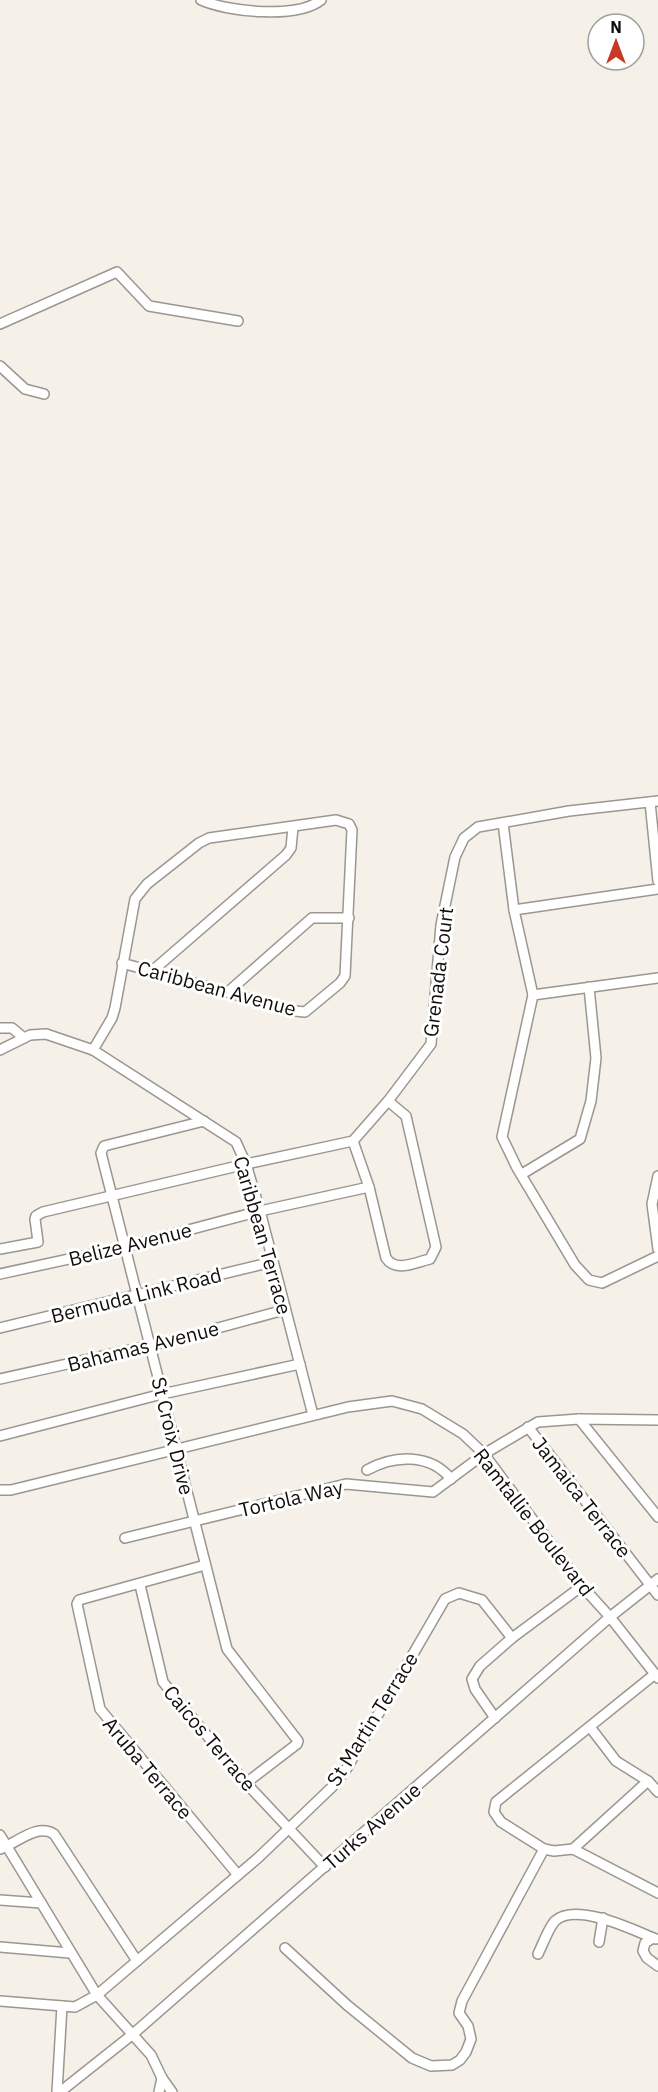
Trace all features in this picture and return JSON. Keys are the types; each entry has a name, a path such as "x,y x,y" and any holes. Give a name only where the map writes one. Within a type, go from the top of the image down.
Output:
{"street":[{"path":"201,0 216,6 265,11 303,9 314,6 321,0"},
{"path":"0,324 117,272 149,306 238,321"},
{"path":"0,366 25,389 44,394"},
{"path":"654,802 658,881"},
{"name":"Grenada Court","path":"353,1141 388,1101 431,1044 441,926 455,857 464,838 478,827 569,811 654,802"},
{"name":"Caribbean Avenue","path":"93,1050 112,1018 122,963 135,899 147,884 199,843 209,838 336,820 349,824 353,838 345,976 312,1007 305,1011 295,1011 122,963"},
{"path":"503,823 514,910 533,995 502,1137 517,1168 574,1265 589,1280 602,1282 658,1256"},
{"path":"152,972 286,855 291,848 293,827"},
{"path":"514,910 658,889"},
{"path":"228,992 312,918 349,918"},
{"path":"533,995 658,978"},
{"path":"522,1174 580,1139 591,1101 596,1058 589,987"},
{"path":"0,1029 12,1028 24,1038"},
{"name":"Caribbean Terrace","path":"0,1050 30,1035 46,1034 93,1050 236,1142 246,1164 260,1211 313,1415"},
{"path":"0,1249 38,1242 35,1219 43,1212 353,1141 369,1187 386,1258 394,1266 402,1266 430,1258 436,1247 406,1116 388,1101"},
{"name":"St Croix Drive","path":"204,1121 104,1146 100,1153 227,1649 298,1741 246,1783"},
{"path":"658,1176 652,1204 658,1249"},
{"name":"Belize Avenue","path":"0,1274 124,1247 260,1211 369,1187"},
{"name":"Bermuda Link Road","path":"0,1328 272,1262"},
{"name":"Bahamas Avenue","path":"0,1379 149,1346 284,1310"},
{"path":"0,1436 162,1394 300,1364"},
{"name":"Ramtallie Boulevard","path":"0,1490 11,1490 313,1415 392,1401 422,1409 463,1434 484,1454 582,1586 657,1676"},
{"path":"579,1419 658,1517"},
{"name":"Tortola Way","path":"125,1538 346,1484 433,1492 484,1454 538,1422 579,1419 658,1420"},
{"name":"Jamaica Terrace","path":"528,1427 654,1582 658,1595"},
{"path":"368,1470 392,1459 424,1461 451,1479"},
{"name":"Aruba Terrace","path":"205,1565 77,1602 100,1709 238,1875"},
{"name":"Turks Avenue","path":"58,2092 133,2034 610,1617 654,1582"},
{"name":"Caicos Terrace","path":"140,1585 163,1682 246,1783 325,1867"},
{"path":"495,1718 475,1689 472,1679 480,1666 512,1638 582,1586"},
{"name":"St Martin Terrace","path":"0,2001 75,2007 99,1994 238,1875 332,1788 346,1768 444,1599 459,1593 482,1600 512,1638"},
{"path":"657,1676 496,1802 494,1812 501,1822 544,1849 554,1851 573,1849 658,1893"},
{"path":"590,1727 616,1761 648,1781 658,1792"},
{"path":"573,1849 648,1781"},
{"path":"4,1848 39,1830 47,1830 54,1834 137,1961"},
{"path":"0,1835 4,1848 41,1903 70,1953 99,1994 151,2055 172,2092"},
{"path":"285,1948 347,2005 412,2058 431,2066 452,2065 466,2052 471,2039 468,2026 459,2013 462,2001 544,1849"},
{"path":"0,1900 41,1903"},
{"path":"538,1954 555,1921 564,1916 584,1915 603,1918 655,1939"},
{"path":"599,1942 603,1918"},
{"path":"655,1939 645,1943 643,1951 647,1958 656,1962"},
{"path":"0,1947 70,1953"},
{"path":"58,2092 62,2006"},
{"path":"159,2092 162,2078"}]}
